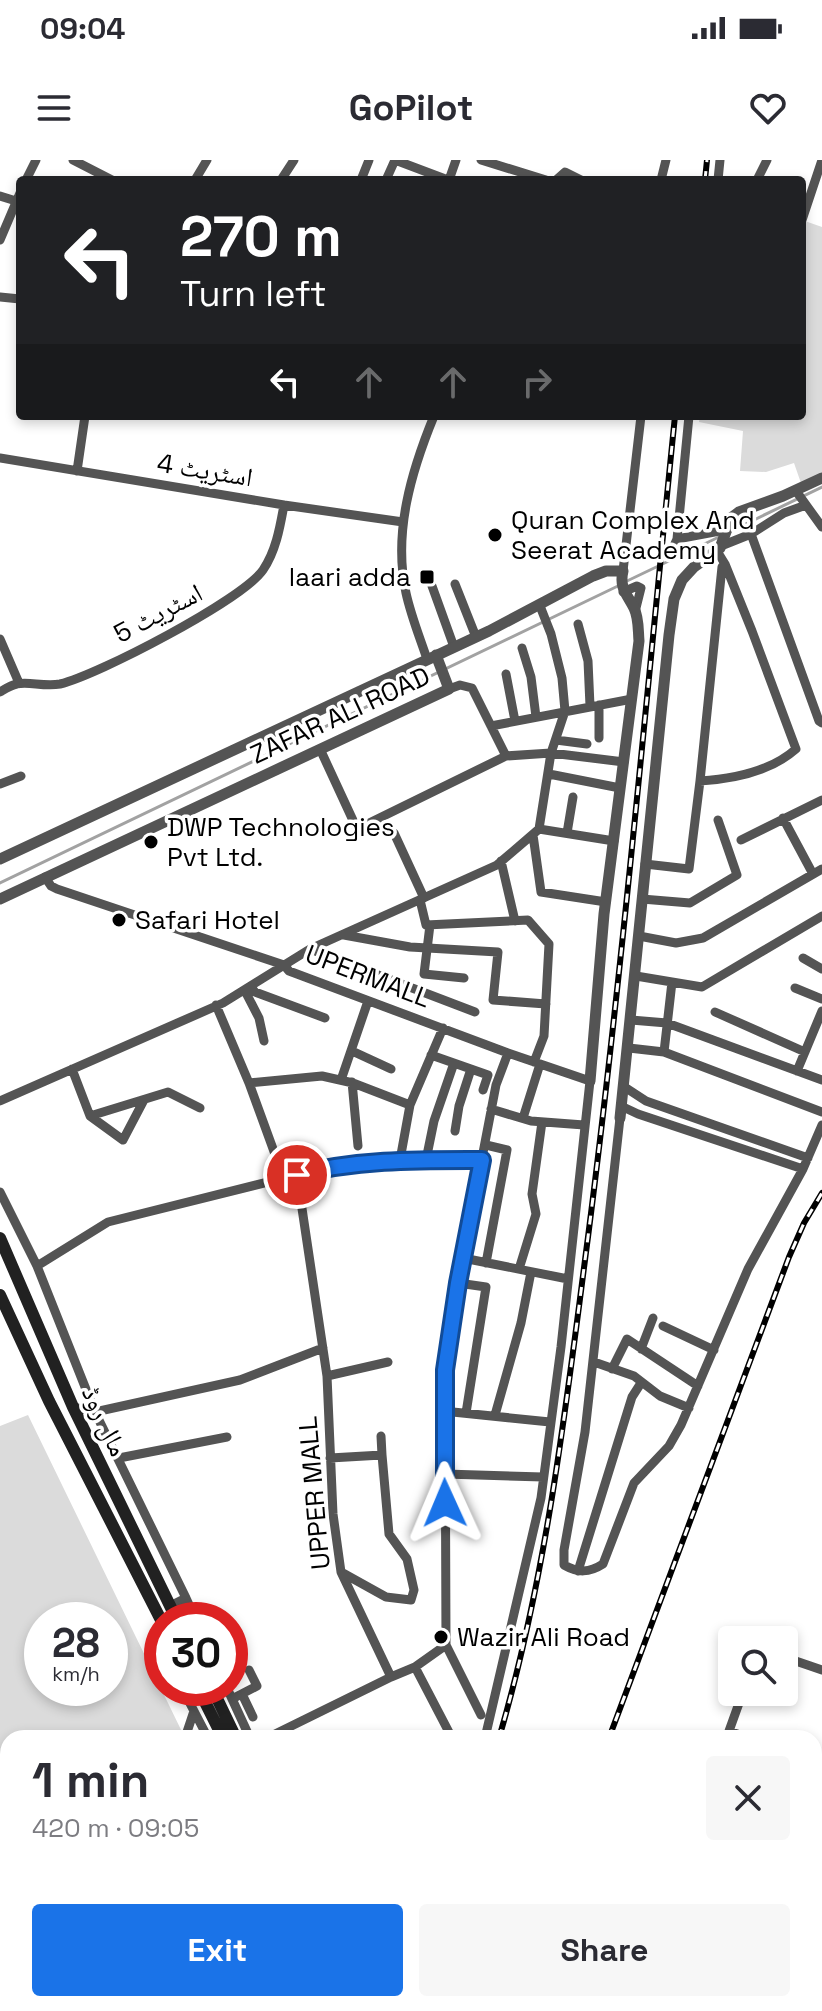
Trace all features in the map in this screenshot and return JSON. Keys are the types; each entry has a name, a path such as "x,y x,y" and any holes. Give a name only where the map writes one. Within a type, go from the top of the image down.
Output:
{"main road":[{"name":"مال روڈ","path":"0,1238 73,1407 168,1602"},
{"name":"مال روڈ","path":"0,1295 49,1401 151,1602"},
{"path":"212,1706 220,1730"},
{"path":"216,1706 231,1730"}],"street":[{"path":"73,160 104,176"},
{"path":"395,160 414,163 441,176"},
{"path":"481,160 519,176"},
{"path":"806,208 822,160"},
{"path":"0,240 16,202"},
{"path":"77,471 84,420"},
{"path":"432,420 421,449 403,522 401,548 406,593 435,660 454,647 542,611 593,576 612,570 635,612 639,641 606,902 590,1081 541,1498 487,1730"},
{"path":"622,584 641,420"},
{"path":"672,550 677,539 689,420"},
{"name":"اسٹریٹ 4","path":"0,458 403,522"},
{"path":"677,539 722,540 751,534 784,513 822,478"},
{"path":"801,498 822,527"},
{"path":"801,498 739,512 731,518 722,540 687,573 674,599 594,1362 564,1565 578,1571 593,1571 603,1564 634,1483 669,1446 689,1408 748,1269 803,1169 822,1125"},
{"name":"اسٹریٹ 5","path":"0,692 19,683 40,687 98,670 222,604 263,571 279,535 284,505"},
{"path":"751,534 781,622 822,723"},
{"path":"700,781 733,779 785,759 796,749 725,564 722,540"},
{"path":"645,864 689,869 714,634 722,567 725,564"},
{"path":"455,584 476,637"},
{"path":"432,586 454,647"},
{"path":"542,611 562,678 565,711 551,753 536,832 541,892 606,902"},
{"path":"578,624 588,661 599,738"},
{"path":"0,639 19,683"},
{"path":"522,648 531,677 536,717"},
{"name":"ZAFAR ALI ROAD","path":"0,859 435,660 448,686 0,899"},
{"path":"506,674 515,721"},
{"path":"448,686 472,688 506,756"},
{"path":"491,726 632,699"},
{"path":"556,740 587,744"},
{"path":"320,749 357,829 506,756 551,753 624,762"},
{"path":"549,774 620,788"},
{"path":"0,784 21,776"},
{"path":"567,833 573,797"},
{"path":"741,840 822,800"},
{"path":"639,936 676,943 703,938 818,872 783,818"},
{"path":"642,899 690,903 737,875 718,820"},
{"path":"0,1101 248,989 310,949 501,861 536,832 567,833 614,841"},
{"path":"394,833 422,899 426,925 528,920 549,944 544,1036 523,1118"},
{"path":"501,861 515,921"},
{"name":"UPERMALL","path":"45,877 57,889 284,965 289,971 368,1001 590,1081"},
{"path":"636,976 702,987 822,916"},
{"path":"430,925 424,974 464,978"},
{"path":"343,934 410,947 498,952 493,1000 546,1004"},
{"path":"310,949 475,1012"},
{"path":"803,958 822,969"},
{"path":"664,1052 672,982"},
{"path":"795,988 822,999"},
{"path":"248,989 325,1018"},
{"path":"248,989 264,1041"},
{"path":"341,1080 368,1001"},
{"path":"216,1005 284,1179"},
{"path":"797,1071 822,1011"},
{"path":"715,1012 805,1052"},
{"path":"631,1020 667,1023 822,1080"},
{"path":"400,1160 410,1105 443,1028"},
{"path":"629,1048 664,1052 822,1112"},
{"path":"352,1051 391,1069"},
{"path":"481,1715 446,1645 443,1411 445,1370 458,1283 496,1085 508,1053"},
{"path":"431,1055 488,1075 483,1090"},
{"path":"426,1160 434,1121 454,1063"},
{"path":"72,1069 90,1116 123,1140 144,1100"},
{"path":"455,1131 471,1069"},
{"path":"249,1083 322,1076 352,1082 410,1105"},
{"path":"352,1082 358,1146"},
{"path":"623,1086 646,1101 808,1158"},
{"path":"90,1116 168,1092 200,1108"},
{"path":"491,1109 542,1122 584,1125"},
{"path":"620,1112 638,1114 803,1169"},
{"path":"519,1269 536,1214 532,1194 542,1122"},
{"path":"486,1145 507,1150 486,1263"},
{"path":"37,1266 108,1222 316,1170 400,1160 482,1160"},
{"name":"UPPER MALL","path":"297,1175 327,1376 333,1514 341,1572 391,1677"},
{"path":"0,1192 37,1266 95,1412 188,1602"},
{"path":"463,1258 568,1279"},
{"path":"495,1415 521,1323 531,1272"},
{"path":"458,1283 486,1287 466,1413"},
{"path":"641,1349 653,1318"},
{"path":"663,1326 714,1350"},
{"path":"612,1369 627,1339 698,1386"},
{"path":"73,1407 95,1412 240,1380 323,1348"},
{"path":"327,1376 388,1362"},
{"path":"594,1362 634,1376 660,1396 689,1408"},
{"path":"578,1571 632,1397 641,1383"},
{"path":"443,1411 550,1422"},
{"path":"84,1429 95,1412"},
{"path":"341,1572 386,1597 407,1600 413,1597 407,1559 389,1534 381,1436"},
{"path":"119,1458 227,1437"},
{"path":"330,1458 382,1455"},
{"path":"445,1474 543,1477"},
{"path":"178,1602 186,1598"},
{"path":"283,1730 415,1667 446,1645"},
{"path":"798,1662 822,1670"},
{"path":"415,1667 448,1730"},
{"path":"248,1691 257,1686 249,1670"},
{"path":"191,1706 204,1730"},
{"path":"235,1706 246,1730"},
{"path":"248,1706 253,1717"},
{"path":"729,1730 738,1706"},
{"path":"188,1730 194,1711"}],"shaded area":[{"path":"806,221 822,227 822,477 802,486 794,463 766,472 740,471 743,431 699,422 806,420"},
{"path":"28,1415 119,1602 24,1602 24,1706 128,1706 128,1621 144,1654 144,1706 169,1706 181,1730 0,1730 0,1426"}],"waterway":[{"path":"731,531 822,487"},
{"path":"627,581 721,536"},
{"path":"0,883 620,585"}],"railway":[{"path":"705,176 707,160"},
{"path":"501,1730 530,1615 572,1363 601,1135 675,420"},
{"path":"612,1730 789,1257 822,1193"}],"place":[{"name":"Quran Complex And Seerat Academy","path":"495,535"},
{"name":"laari adda","path":"427,577"},
{"name":"DWP Technologies Pvt Ltd.","path":"151,842"},
{"name":"Safari Hotel","path":"119,920"},
{"name":"Wazir Ali Road","path":"441,1637"}],"route":[{"path":"297,1175 400,1160 482,1160 445,1370 445,1503"}]}
